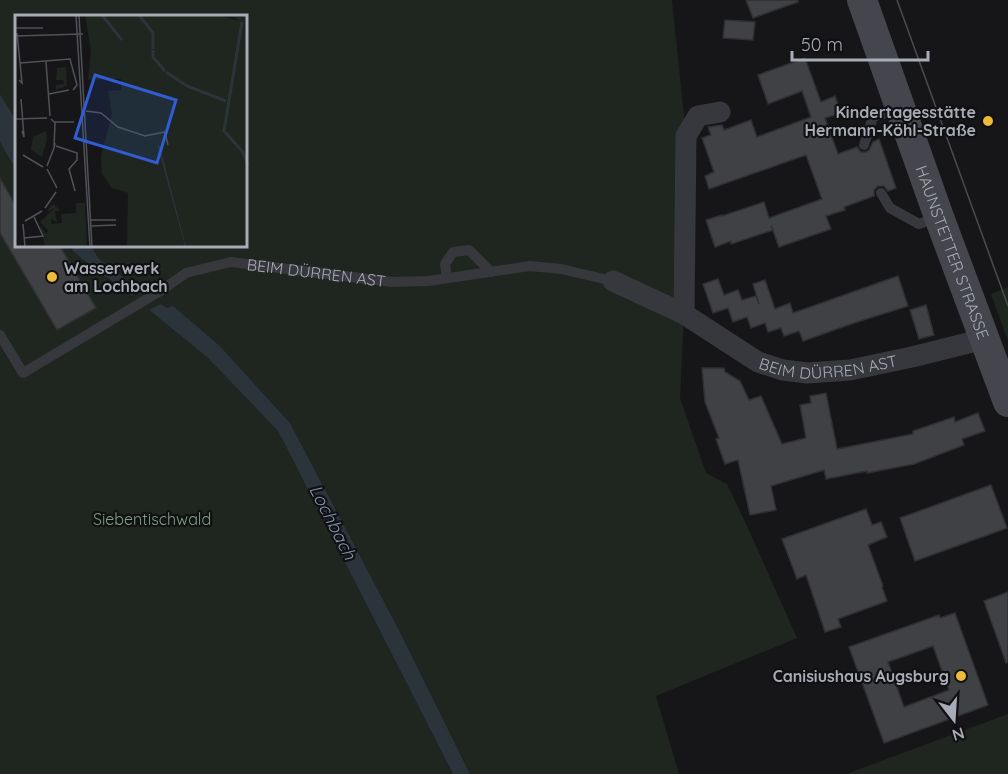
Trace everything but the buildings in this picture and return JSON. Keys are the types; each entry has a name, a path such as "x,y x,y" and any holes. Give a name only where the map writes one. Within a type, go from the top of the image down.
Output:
{"main road":[{"name":"HAUNSTETTER STRASSE","path":"862,0 1008,402"}],"street":[{"path":"684,314 686,136 698,116 720,112"},
{"name":"BEIM DÜRREN AST","path":"613,281 684,314 758,362 783,370 807,373 836,372 984,339"}],"lane":[{"path":"864,145 873,117 901,108"},
{"path":"881,194 890,208 919,224 939,217"},
{"path":"447,279 445,264 453,252 469,250 490,272"},
{"name":"BEIM DÜRREN AST","path":"0,335 23,373 162,290 186,273 231,262 392,282 447,279 530,266 561,268 613,281"}],"green space":[{"name":"Siebentischwald","path":"0,0 672,0 686,136 684,314 680,398 706,473 727,484 797,638 656,696 679,774 470,774 399,630 290,423 220,346 172,305 168,308 160,304 150,311 208,358 278,431 453,774 0,774 0,142 15,168 15,248 71,248 132,296 140,290 99,259 92,248 248,248 248,15 15,15 15,118 0,94"},
{"path":"1008,287 1008,341 991,294"},
{"path":"1008,714 1008,774 846,774"}],"water":[{"path":"0,94 15,118 15,168 0,142"},
{"path":"71,248 92,248 99,259 140,290 132,296"},
{"name":"Lochbach","path":"160,304 168,308 172,305 220,346 290,423 399,630 470,774 453,774 278,431 208,358 149,310"}],"tram line":[{"path":"897,0 1008,306"}],"place":[{"name":"Kindertagesstätte Hermann-Köhl-Straße","path":"988,121"},
{"name":"Wasserwerk am Lochbach","path":"52,277"},
{"name":"Canisiushaus Augsburg","path":"961,676"}]}
